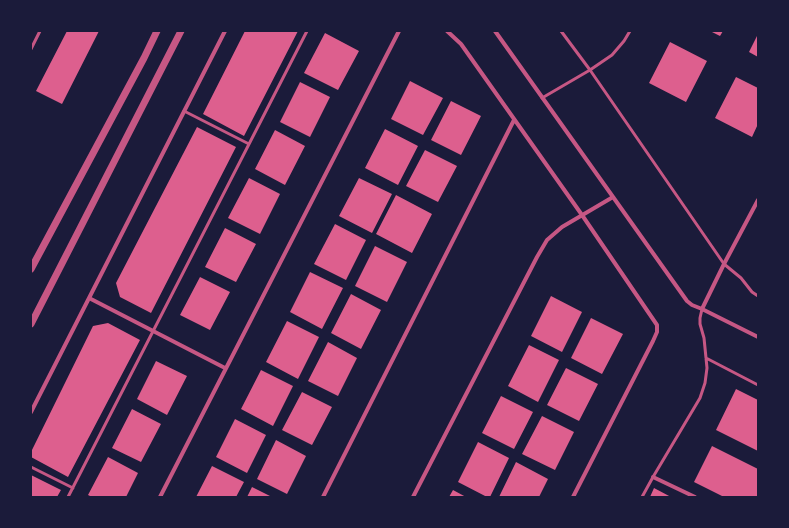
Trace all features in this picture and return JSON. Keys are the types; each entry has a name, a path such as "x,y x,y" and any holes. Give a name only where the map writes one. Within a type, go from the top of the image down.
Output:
{"street":[{"path":"31,269 157,31"},
{"path":"31,324 181,31"},
{"path":"170,52 185,31"},
{"path":"31,412 225,31"},
{"path":"160,497 399,31"},
{"path":"447,31 461,44 582,215 657,325 657,332 653,341 573,497"},
{"path":"495,31 687,301 692,305 758,337"},
{"path":"323,497 514,120"},
{"path":"413,497 547,240 562,227 613,197"},
{"path":"702,309 758,200"},
{"path":"89,298 226,368"},
{"path":"653,476 695,497"}],"lane":[{"path":"31,49 40,31"},
{"path":"68,497 308,31"},
{"path":"561,31 590,70 724,264 741,278 752,292 758,296"},
{"path":"542,98 590,70 612,55 630,31"},
{"path":"184,111 249,144"},
{"path":"642,497 700,398 705,383 708,368 704,338 700,324 702,309"},
{"path":"706,358 758,385"},
{"path":"31,467 73,488"}],"building":[{"path":"67,31 99,31 62,104 36,91"},
{"path":"245,31 298,31 244,136 203,114"},
{"path":"710,31 723,31 720,36"},
{"path":"325,33 359,51 338,90 304,73"},
{"path":"758,34 758,57 749,52"},
{"path":"670,42 707,61 686,102 649,83"},
{"path":"736,77 758,88 758,124 752,137 715,118"},
{"path":"410,81 443,98 423,135 391,119"},
{"path":"300,82 330,97 310,137 280,122"},
{"path":"451,101 481,116 461,155 431,140"},
{"path":"197,127 236,147 151,313 120,297 116,283"},
{"path":"385,129 418,146 398,185 365,168"},
{"path":"275,130 305,146 285,185 255,169"},
{"path":"425,150 457,166 438,202 406,186"},
{"path":"249,178 280,194 260,234 228,218"},
{"path":"359,178 392,194 372,233 339,216"},
{"path":"396,195 432,214 412,253 376,234"},
{"path":"335,224 366,240 346,280 314,264"},
{"path":"225,228 256,244 236,282 205,267"},
{"path":"375,246 407,262 387,302 355,286"},
{"path":"310,272 343,288 322,329 290,312"},
{"path":"200,277 230,292 210,330 180,315"},
{"path":"351,294 381,310 361,349 331,333"},
{"path":"551,296 582,312 562,352 531,336"},
{"path":"591,318 623,334 602,374 571,358"},
{"path":"287,321 319,337 298,379 266,362"},
{"path":"108,323 140,340 68,477 31,457 31,452 93,326"},
{"path":"328,342 357,358 338,396 308,381"},
{"path":"529,345 559,360 538,402 508,386"},
{"path":"156,361 187,376 167,415 137,399"},
{"path":"566,368 598,384 579,421 547,405"},
{"path":"261,370 293,386 273,426 241,409"},
{"path":"736,389 758,400 758,451 716,430"},
{"path":"302,392 332,407 312,445 282,430"},
{"path":"501,396 533,412 514,449 482,433"},
{"path":"132,409 161,424 141,462 112,448"},
{"path":"542,416 574,432 555,470 522,454"},
{"path":"235,419 266,435 247,473 216,457"},
{"path":"276,440 306,456 287,494 257,479"},
{"path":"478,442 509,458 490,497 487,497 458,482"},
{"path":"712,446 758,469 758,497 724,497 694,482"},
{"path":"108,457 138,473 126,497 92,497 88,495"},
{"path":"516,462 548,479 539,497 499,497"},
{"path":"212,466 244,482 236,497 196,497"},
{"path":"31,475 61,490 57,497 31,497"},
{"path":"252,487 272,497 247,497"},
{"path":"654,488 671,497 650,497"},
{"path":"453,490 466,497 449,497"}]}
